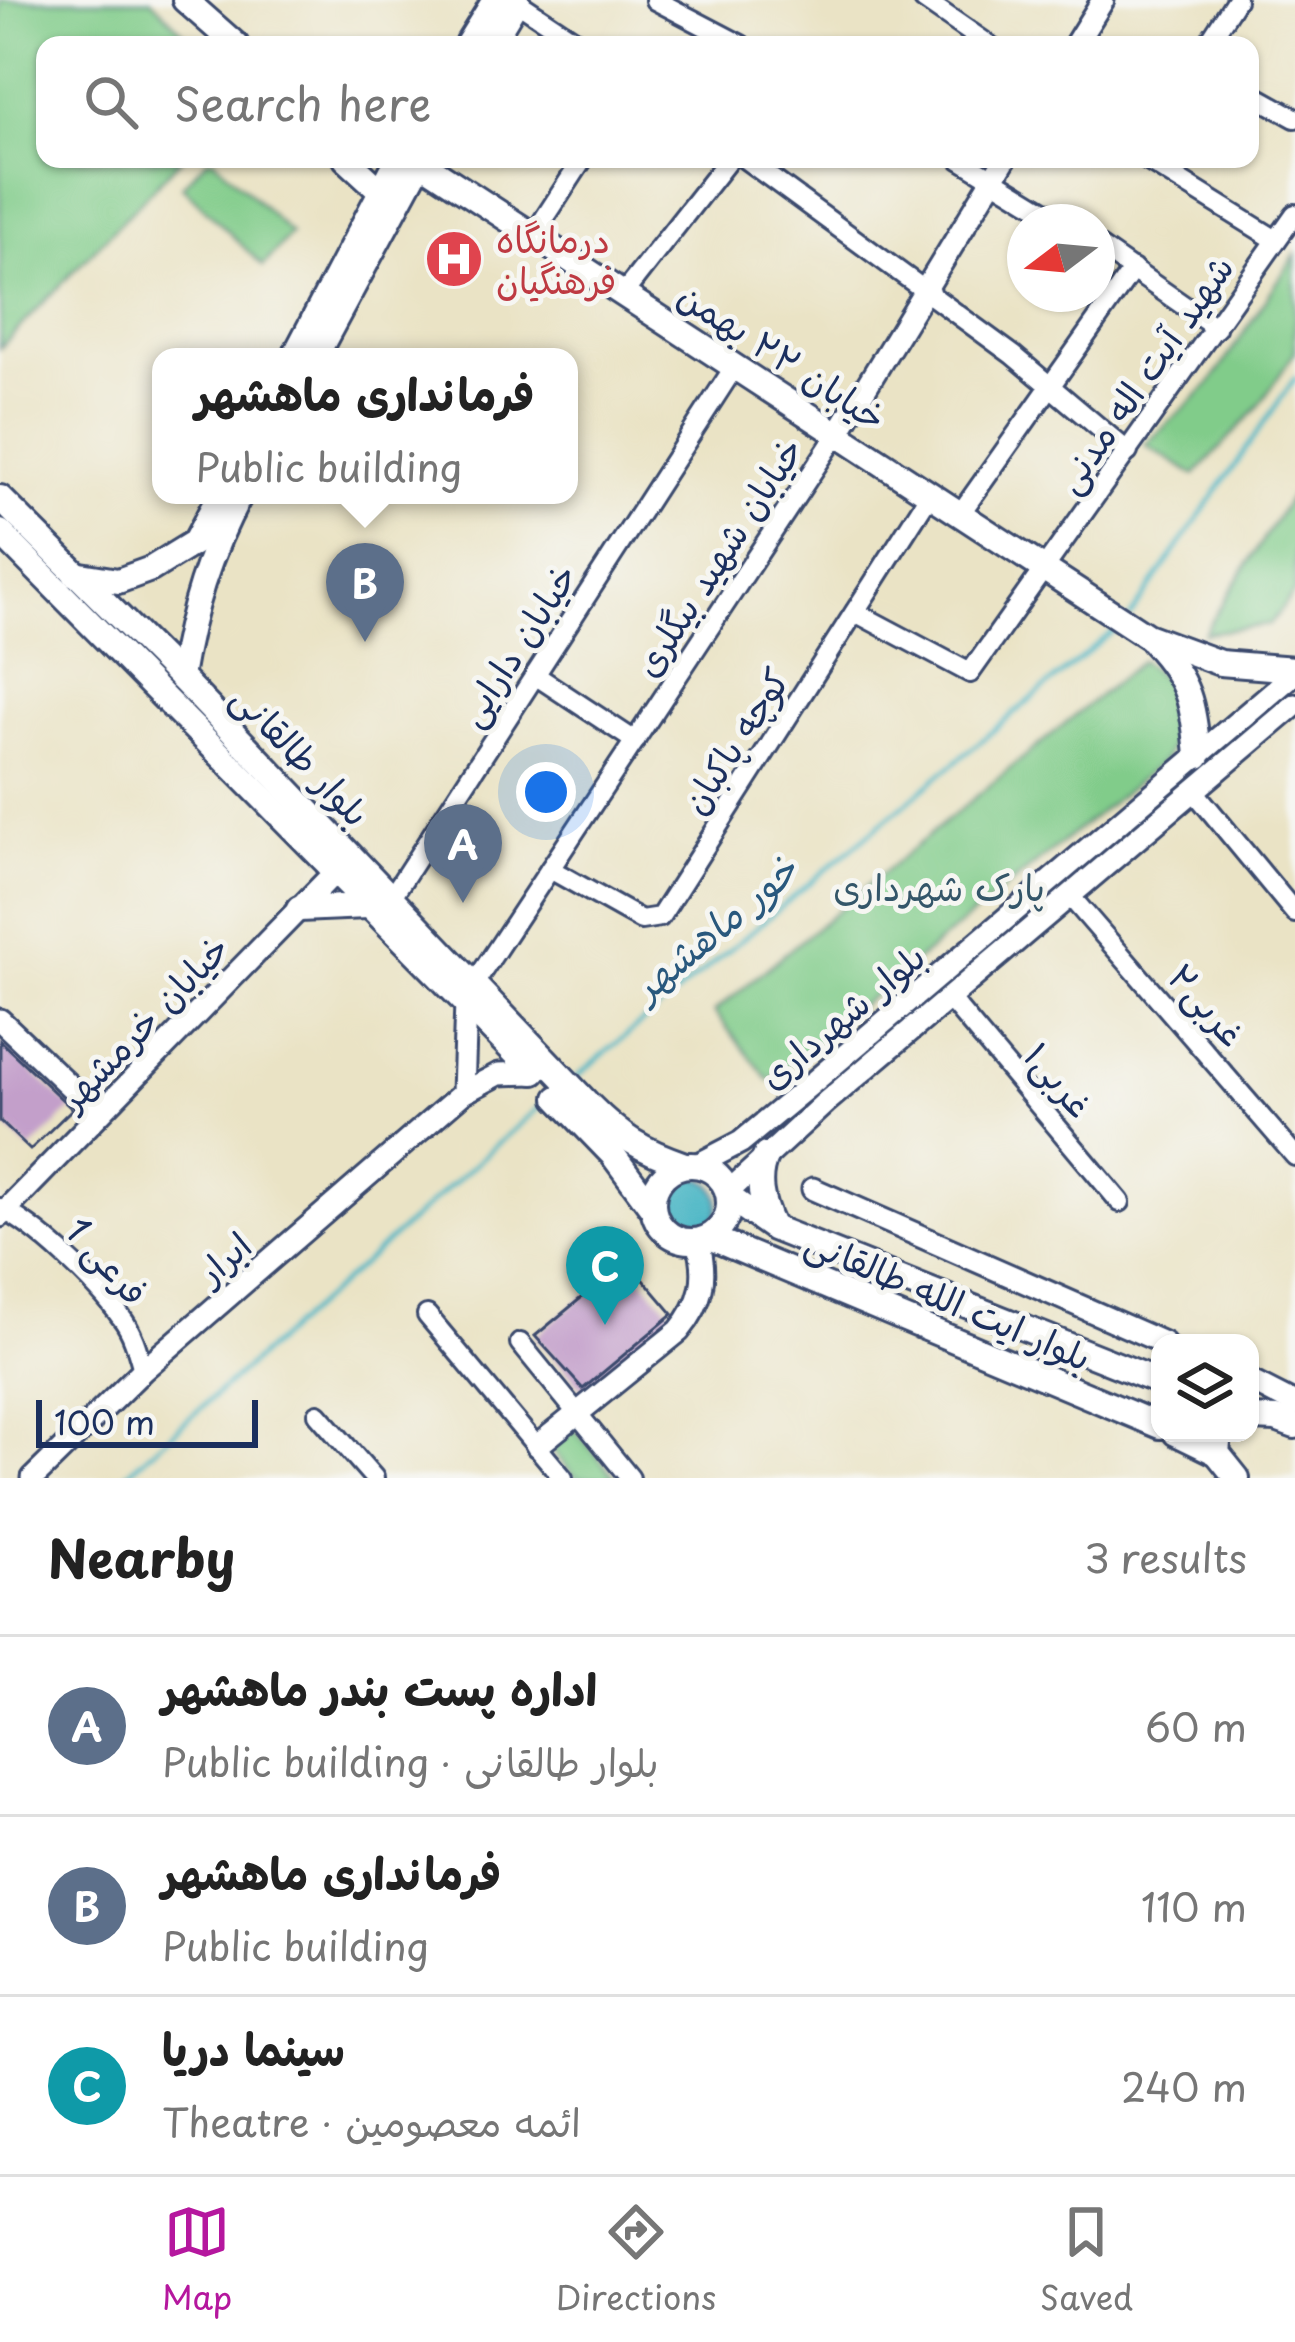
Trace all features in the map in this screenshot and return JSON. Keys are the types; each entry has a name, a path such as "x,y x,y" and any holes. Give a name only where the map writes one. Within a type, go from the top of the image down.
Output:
{"main road":[{"path":"185,0 227,36"},
{"path":"473,36 495,0"},
{"path":"495,36 517,0"},
{"path":"355,168 389,200"},
{"path":"299,348 409,168"},
{"name":"خیابان ۲۲ بهمن","path":"427,168 1147,636"},
{"path":"319,348 389,200"},
{"name":"بلوار طالقانی","path":"0,497 180,677 379,902 583,1111"},
{"path":"74,574 118,581 151,568 195,542 215,504"},
{"path":"180,677 192,606 214,542 235,504"},
{"name":"بلوار طالقانی","path":"0,532 334,873 379,902"},
{"path":"1147,636 1220,663 1295,671"},
{"path":"1147,636 1178,668 1195,709 1198,756"},
{"path":"298,909 379,902"},
{"path":"583,1111 625,1140 719,1175 729,1194 726,1220 704,1239 674,1238 657,1221 583,1111"},
{"path":"766,1155 760,1188 773,1228"},
{"path":"653,1209 653,1197 664,1176 691,1165"},
{"name":"بلوار ایت الله طالقانی","path":"729,1194 773,1228 1151,1378"},
{"name":"بلوار ایت الله طالقانی","path":"704,1239 1151,1422"},
{"path":"1259,1406 1293,1418"},
{"path":"1192,1442 1224,1462"}],"street":[{"path":"517,0 569,36"},
{"path":"655,0 724,36"},
{"path":"924,0 975,36"},
{"path":"1080,36 1102,0"},
{"path":"1213,36 1236,0"},
{"path":"1259,98 1295,118"},
{"path":"533,236 577,168"},
{"path":"623,294 722,168"},
{"path":"758,168 926,289 1051,385 1128,452"},
{"path":"1000,168 1042,204"},
{"name":"خیابان شهید بیگلری","path":"470,993 838,433 1000,168"},
{"path":"1160,168 1276,240"},
{"name":"شهید آیت اله مدنی","path":"855,612 970,673 1295,214"},
{"path":"1115,257 1216,328"},
{"path":"960,514 1133,269"},
{"name":"خیابان دارایی","path":"379,902 535,675 735,366"},
{"name":"کوچه پاکبان","path":"550,868 641,920 660,917 930,494"},
{"name":"بلوار شهرداری","path":"691,1165 741,1142 1295,671"},
{"path":"535,675 634,741"},
{"name":"بلوار شهرداری","path":"729,1194 825,1103 1295,705"},
{"path":"1194,791 1295,913"},
{"name":"خیابان خرمشهر","path":"2,1212 334,873"},
{"name":"۲غربی","path":"1070,896 1295,1156"},
{"path":"463,1093 470,993"},
{"name":"۱غربی","path":"949,998 1120,1202"},
{"path":"0,1019 98,1113"},
{"path":"463,1093 499,1075 539,1070"},
{"path":"810,1085 825,1103"},
{"name":"ابرار","path":"33,1478 143,1370 463,1093"},
{"path":"813,1189 1151,1337"},
{"name":"فرعی 1","path":"2,1212 29,1224 123,1318 143,1370"},
{"path":"536,1446 679,1331 694,1313 703,1290 704,1239"},
{"path":"427,1316 563,1478"},
{"path":"520,1342 630,1478"},
{"path":"318,1414 374,1478"}],"green space":[{"path":"0,0 151,0 187,36 36,36 36,168 172,168 0,348"},
{"path":"199,168 223,168 291,234 263,266 182,186"},
{"path":"1295,255 1295,352 1258,407 1195,475 1145,445 1211,383"},
{"path":"1295,489 1295,592 1269,625 1204,633"},
{"name":"پارک شهرداری","path":"1141,661 1166,683 1178,704 1176,729 1164,760 769,1080 714,1012"},
{"path":"574,1429 616,1478 576,1478 551,1449"}],"water":[{"path":"691,1176 711,1184 719,1204 711,1224 691,1232 671,1224 663,1204 671,1184"}],"building":[{"path":"0,1041 72,1109 30,1150 0,1121"},
{"path":"627,1260 673,1314 583,1389 535,1336"}],"waterway":[{"name":"خور ماهشهر","path":"1130,617 1295,378"},
{"name":"خور ماهشهر","path":"576,1077 1117,628"},
{"name":"خور ماهشهر","path":"122,1478 548,1099"}],"place":[{"name":"درمانگاه فرهنگیان","path":"454,259"},
{"name":"فرمانداری ماهشهر","path":"365,642"},
{"name":"اداره پست بندر ماهشهر","path":"463,903"},
{"name":"سینما دریا","path":"605,1325"}]}
